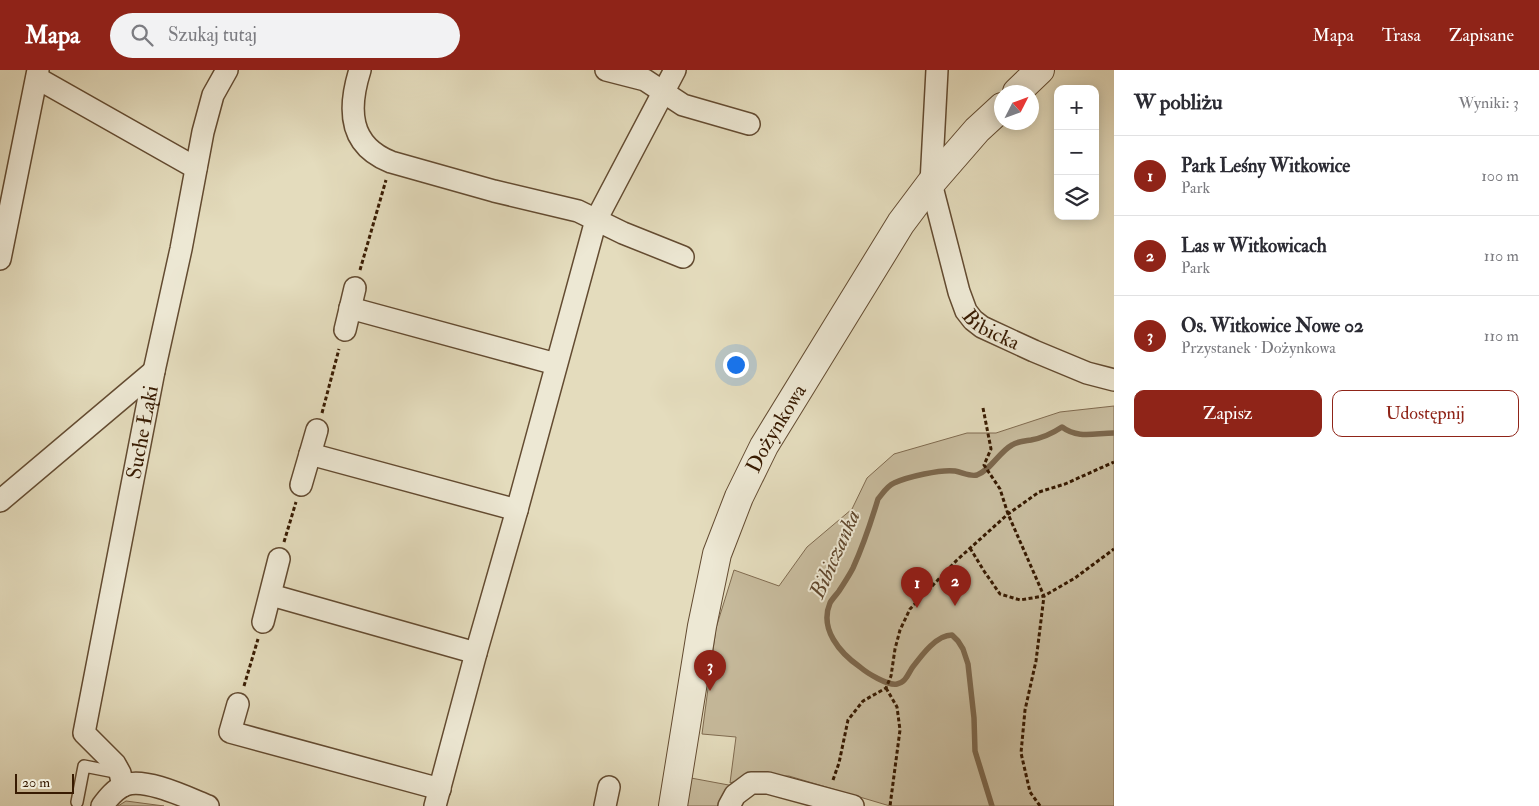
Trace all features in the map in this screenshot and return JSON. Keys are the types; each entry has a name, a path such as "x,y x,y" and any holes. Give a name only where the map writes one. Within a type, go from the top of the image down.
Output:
{"street":[{"name":"Suche Łąki","path":"121,779 115,764 84,733 154,371 181,249 208,112 214,95 228,70"},
{"path":"360,70 352,109 355,128 366,146 379,156 391,162 494,191 578,211 622,233 683,256"},
{"path":"606,70 645,80 683,105 750,124"},
{"path":"238,704 230,732 437,797 596,220 675,70"},
{"name":"Bibicka","path":"937,70 931,183 958,292 966,311 982,327 1087,373 1114,380"},
{"path":"1024,85 1040,70"},
{"path":"0,259 37,74 196,168"},
{"name":"Dożynkowa","path":"673,806 702,626 717,554 739,497 764,446 901,223 931,183 977,130 994,114"},
{"path":"344,330 353,298 556,364"},
{"path":"0,501 154,371"},
{"path":"301,485 317,430"},
{"path":"310,454 517,510"},
{"path":"263,622 279,559"},
{"path":"271,595 476,653"},
{"path":"102,806 121,779 160,787 208,806"},
{"path":"729,806 735,795 751,783 768,783 853,806"}],"lane":[{"path":"77,802 84,766 121,779"}],"path":[{"path":"353,298 391,162"},
{"path":"317,430 344,330"},
{"path":"983,408 991,449 984,465 1000,490 1008,514 1044,596 1036,661 1025,710 1022,752 1030,792 1040,806"},
{"path":"825,799 840,763 848,720 863,700 886,688 891,676 900,630 910,609 970,548 1008,514 1039,492 1065,484 1114,462"},
{"path":"279,559 301,485"},
{"path":"970,548 1000,594 1020,600 1044,596 1075,578 1114,549"},
{"path":"238,704 263,622"},
{"path":"886,688 897,707 900,730 890,806"}],"shaded area":[{"path":"1114,406 1114,806 890,806 789,776 748,777 730,783 736,737 702,734 716,628 734,570 779,586 807,547 852,509 867,478 894,454 967,433 996,433 1060,412"},
{"path":"691,778 734,786 723,806 686,806"},
{"path":"126,801 164,806 118,806"}],"waterway":[{"name":"Bibiczanka","path":"992,806 975,751 974,718 968,664 958,641 952,635 940,638 924,652 903,682 897,684 888,683 863,670 845,655 833,640 827,622 830,603 853,568 867,534 878,499 892,484 915,476 941,471 955,471 977,475 987,469 1007,448 1014,444 1043,437 1062,427 1068,431 1080,434 1114,433"}],"place":[{"name":"Las w Witkowicach","path":"955,606"},
{"name":"Park Leśny Witkowice","path":"917,608"},
{"name":"Os. Witkowice Nowe 02","path":"710,691"}]}
